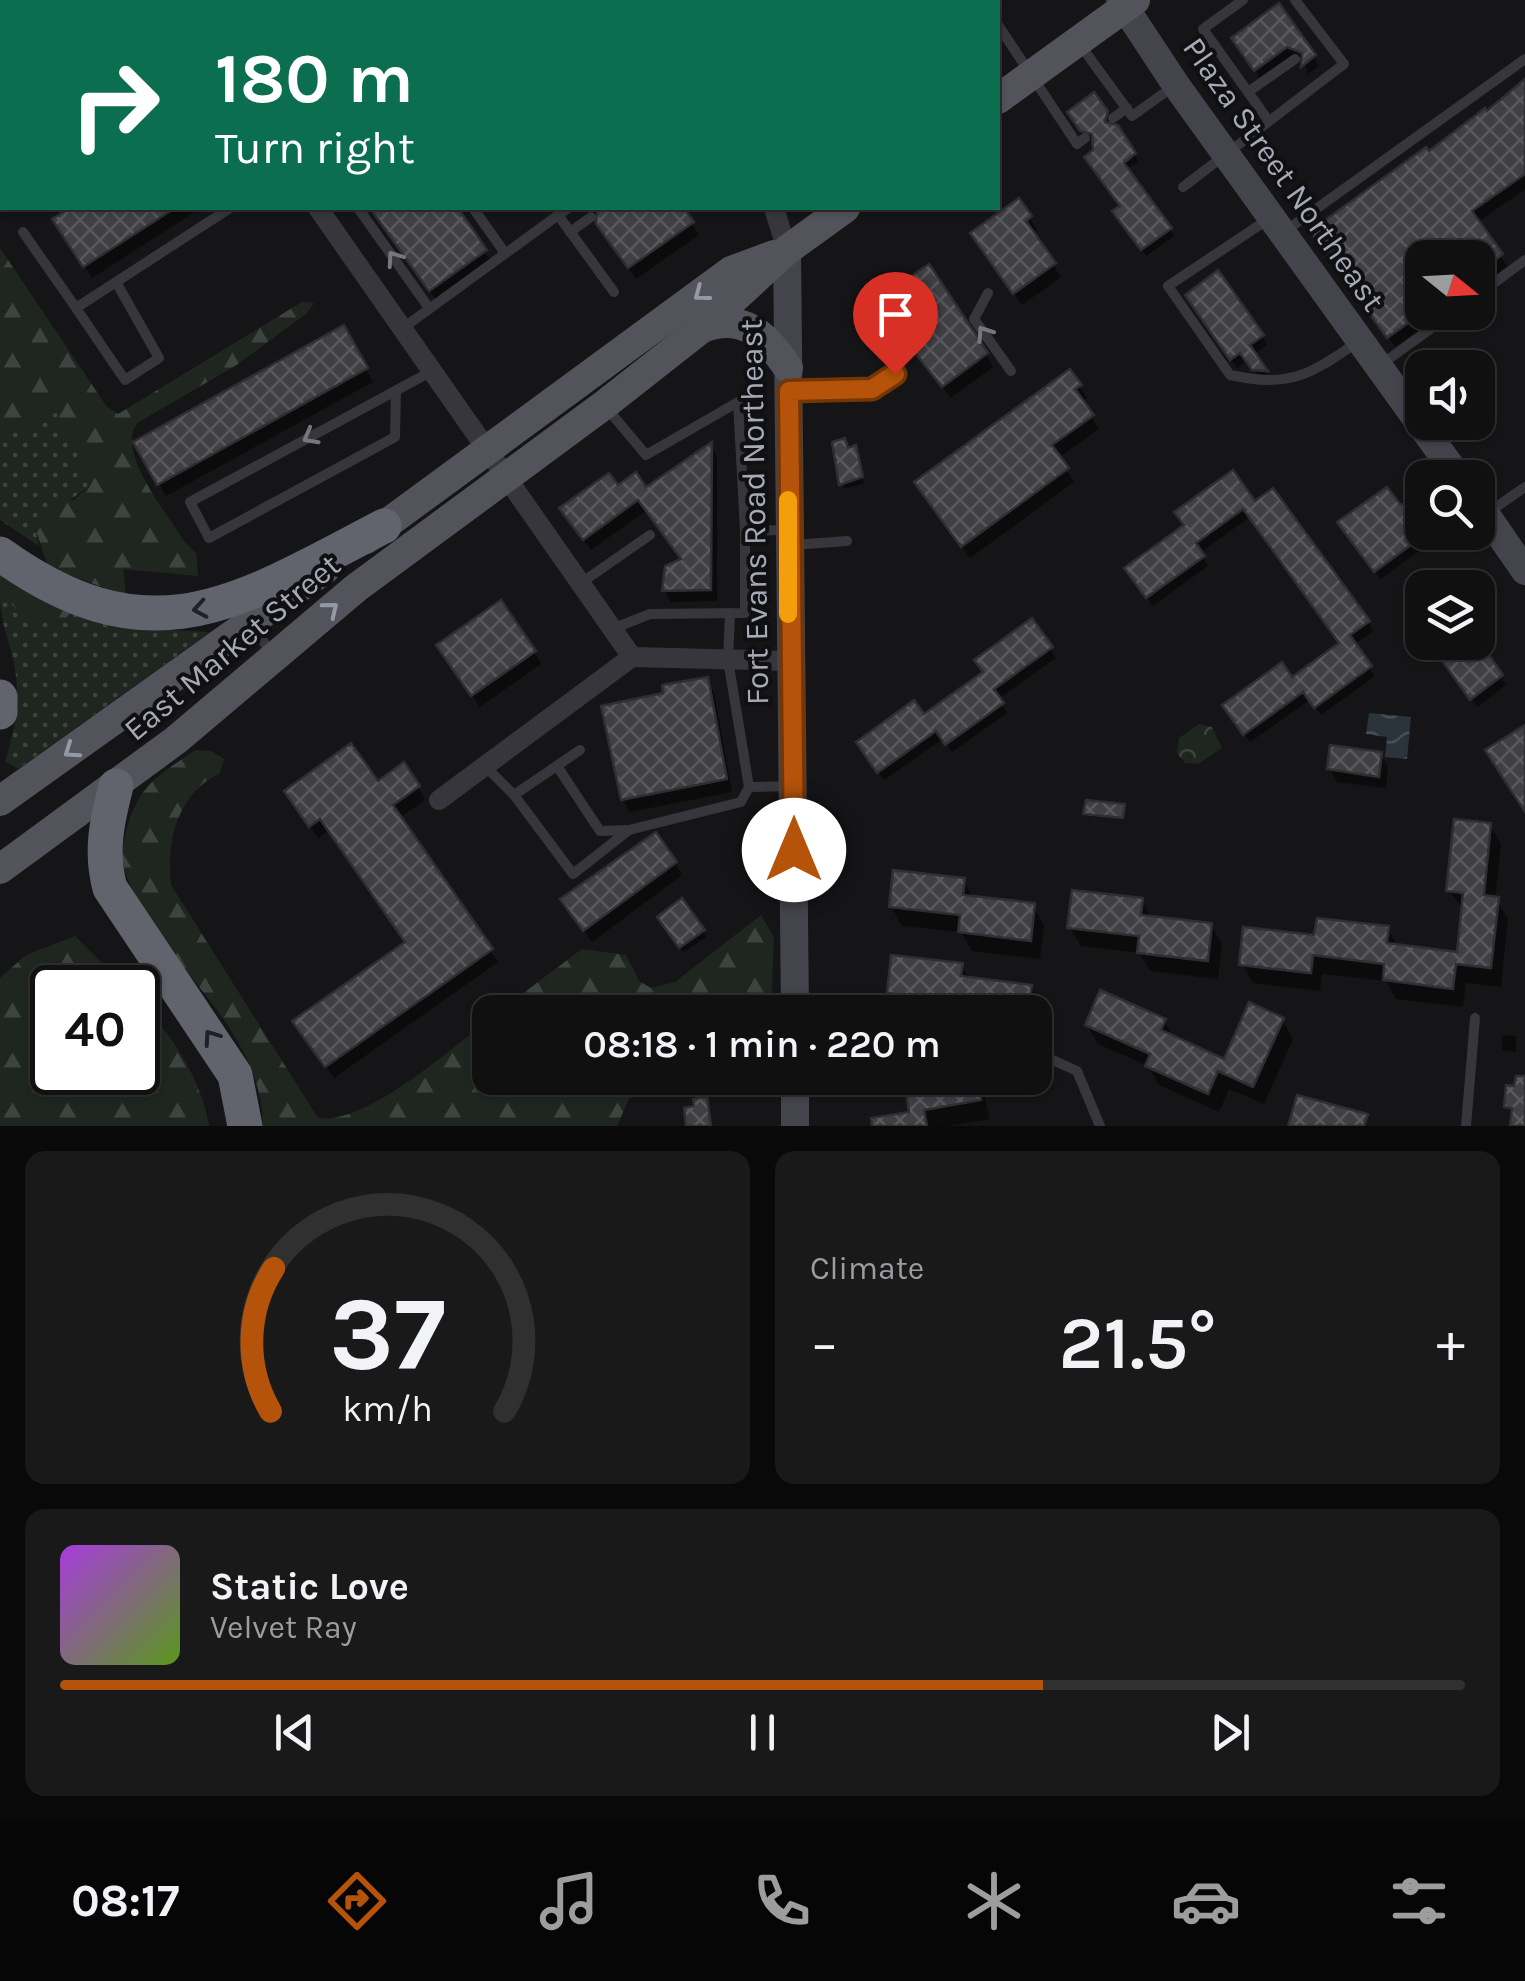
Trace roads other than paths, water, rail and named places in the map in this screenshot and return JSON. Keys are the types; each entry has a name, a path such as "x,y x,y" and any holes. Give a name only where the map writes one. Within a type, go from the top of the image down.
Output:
{"highway":[{"path":"0,554 58,591 87,602 153,614 186,612 250,596 384,526"},
{"path":"0,697 0,712"},
{"path":"116,786 105,832 104,869 110,888 235,1076 245,1126"}],"main road":[{"path":"1000,98 1127,2"},
{"name":"East Market Street","path":"0,869 116,786 276,658 356,588 604,405 702,328 786,250 841,210"},
{"name":"East Market Street","path":"0,801 251,624 732,272 786,250"},
{"path":"702,328 722,320 755,328 788,380"}],"street":[{"name":"Plaza Street Northeast","path":"1127,2 1176,85 1446,460"},
{"path":"319,210 632,657"},
{"path":"775,210 786,250"},
{"name":"Fort Evans Road Northeast","path":"786,250 795,995"},
{"path":"1495,527 1524,568"},
{"path":"439,800 632,657 788,661"},
{"path":"795,1095 795,1126"}],"lane":[{"path":"1243,0 1204,29 1268,120"},
{"path":"1183,187 1344,64 1296,0"},
{"path":"1000,28 1077,144 1085,138"},
{"path":"1310,47 1324,38"},
{"path":"1077,41 1141,128"},
{"path":"1360,340 1306,374 1270,383 1230,374 1168,286 1278,224 1525,58"},
{"path":"1248,92 1295,59"},
{"path":"1113,118 1176,85"},
{"path":"76,308 227,210"},
{"path":"359,210 430,308"},
{"path":"474,210 505,253"},
{"path":"403,328 565,210"},
{"path":"558,215 614,292"},
{"path":"570,232 591,216"},
{"path":"24,232 125,380 159,358 116,282"},
{"path":"1495,282 1525,260"},
{"path":"988,292 974,319 1011,371"},
{"path":"1378,367 1429,330"},
{"path":"396,391 395,437 209,538 190,502 432,371"},
{"path":"788,380 872,389 895,374"},
{"path":"604,405 646,455 738,402 744,531 745,614 650,614 612,628"},
{"path":"1495,502 1525,486"},
{"path":"744,531 847,541"},
{"path":"581,583 650,535"},
{"path":"556,766 600,831 629,830 741,802 749,788 728,660 730,614"},
{"path":"251,624 276,658"},
{"path":"514,795 580,750"},
{"path":"485,766 514,795 573,874 629,830"},
{"path":"749,788 794,786"},
{"path":"1466,1126 1476,1018"},
{"path":"1052,1060 1077,1071 1100,1126"}],"water":[{"path":"1369,713 1411,717 1407,759 1385,757 1387,737 1366,734"}]}
